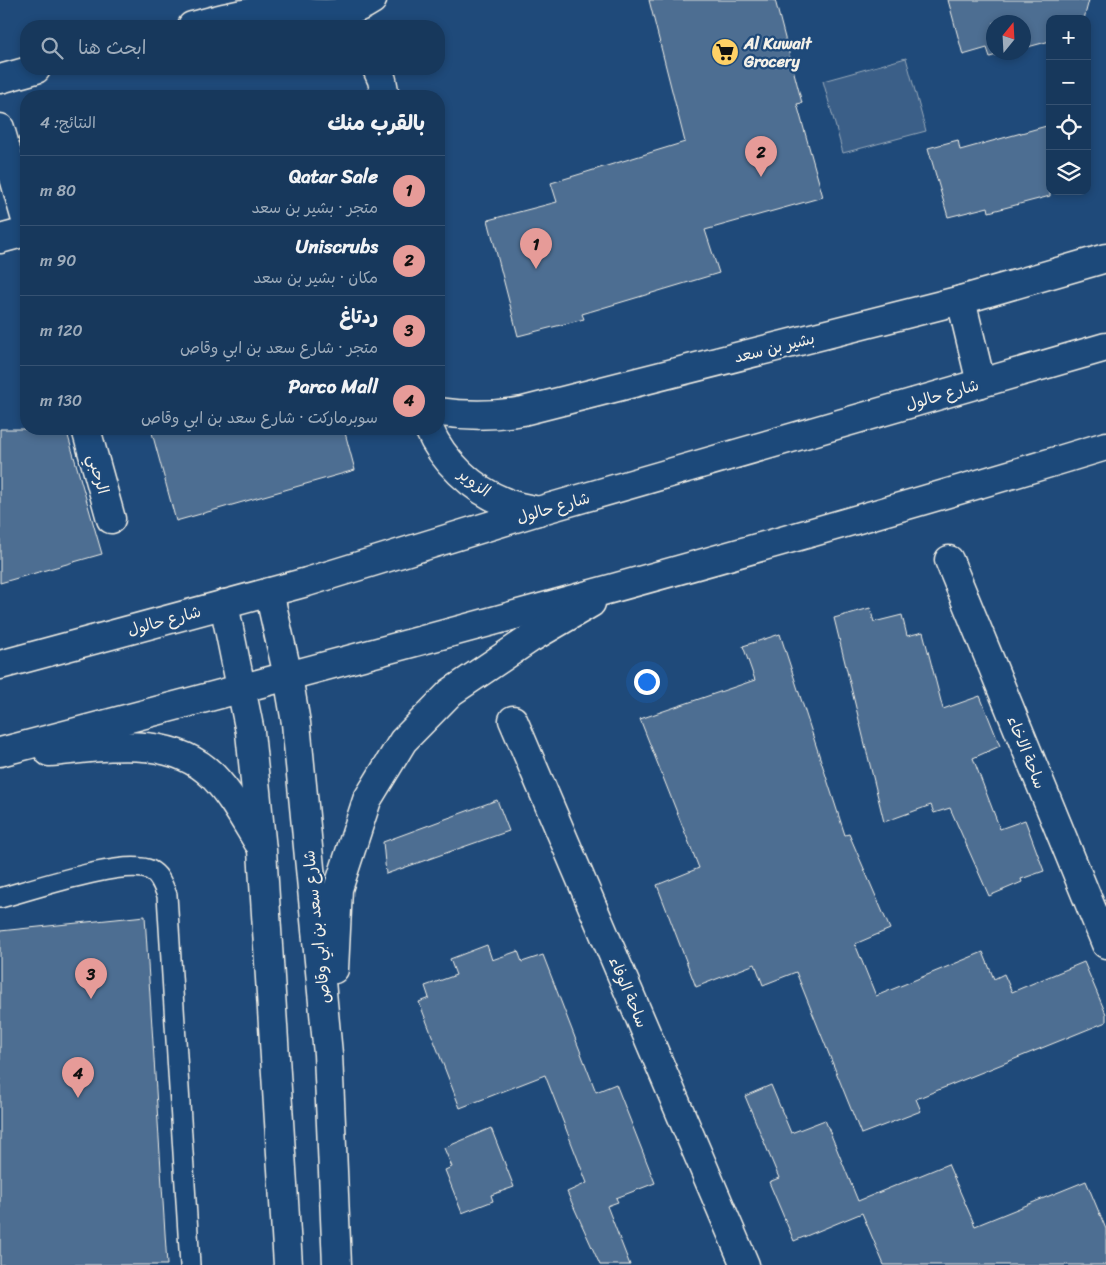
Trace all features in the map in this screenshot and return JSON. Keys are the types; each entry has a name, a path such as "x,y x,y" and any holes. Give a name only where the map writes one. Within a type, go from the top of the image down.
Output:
{"street":[{"path":"217,20 251,12 276,11 326,14 347,11 372,0"},
{"path":"0,79 20,73"},
{"path":"380,75 384,90"},
{"path":"0,128 20,199"},
{"path":"0,239 20,234"},
{"name":"بشير بن سعد","path":"445,413 467,416 491,416 522,411 961,300 1106,258"},
{"path":"961,300 982,383"},
{"name":"شارع حالول","path":"0,665 269,592 538,511 1106,347"},
{"name":"الرحبي","path":"88,435 112,519"},
{"name":"الزوير","path":"433,435 448,461 474,485 504,502 538,511"},
{"path":"0,752 624,584 988,482 1106,446"},
{"name":"ساحة الاخاء","path":"948,560 1106,944"},
{"path":"328,1054 338,889 367,800 403,741 451,692 531,638 624,584"},
{"name":"شارع سعد بن ابي وقاص","path":"269,592 288,676 296,723 328,1054 337,1265"},
{"path":"224,604 250,732 262,850 288,1265"},
{"name":"ساحة الوفاء","path":"513,720 746,1265"},
{"path":"0,757 130,745 163,749 195,763 212,775 234,801 262,850"}],"lane":[{"path":"0,898 110,868 150,870 160,878 167,895 190,1265"}],"shaded area":[{"path":"906,58 926,131 843,153 823,81"}],"building":[{"path":"649,0 775,0 802,103 797,104 823,197 705,230 719,273 582,314 584,319 518,336 488,220 557,202 551,183 685,142"},
{"path":"948,0 1089,0 1085,15 1046,15 1046,42 1031,46 1031,15 986,15 986,48 963,55"},
{"path":"1046,126 1046,195 1050,196 989,212 988,207 948,217 928,148 958,140 960,150"},
{"path":"0,429 20,429 20,435 68,435 102,554 0,583"},
{"path":"153,435 346,435 355,470 176,521"},
{"path":"870,608 874,622 902,615 907,636 923,632 943,709 980,696 1000,746 973,758 1000,829 1025,820 1044,871 1021,879 1022,882 989,896 950,808 934,813 931,805 884,822 834,618"},
{"path":"780,634 845,835 849,834 890,929 855,944 876,996 983,952 994,979 1004,974 1012,992 1084,962 1106,1014 1106,1022 916,1099 921,1111 861,1134 796,972 763,985 755,964 696,987 657,885 699,868 640,719 755,680 743,646"},
{"path":"497,800 509,831 386,874 383,842"},
{"path":"145,916 167,1265 0,1265 0,931"},
{"path":"487,945 492,960 518,951 522,962 543,955 596,1092 616,1084 655,1183 616,1198 618,1202 607,1206 630,1265 600,1265 567,1192 587,1183 545,1075 460,1108 419,1002 429,998 425,986 456,975 450,959"},
{"path":"771,1085 791,1133 825,1120 858,1201 948,1164 975,1226 1086,1181 1106,1229 1106,1265 884,1265 862,1213 794,1241 769,1182 779,1178 745,1096"},
{"path":"491,1128 514,1187 491,1195 493,1201 462,1213 445,1170 452,1167 444,1148"}],"place":[{"name":"Al Kuwait Grocery","path":"725,52"},
{"name":"Uniscrubs","path":"761,177"},
{"name":"Qatar Sale","path":"536,269"},
{"name":"ردتاغ","path":"91,999"},
{"name":"Parco Mall","path":"78,1098"}]}
